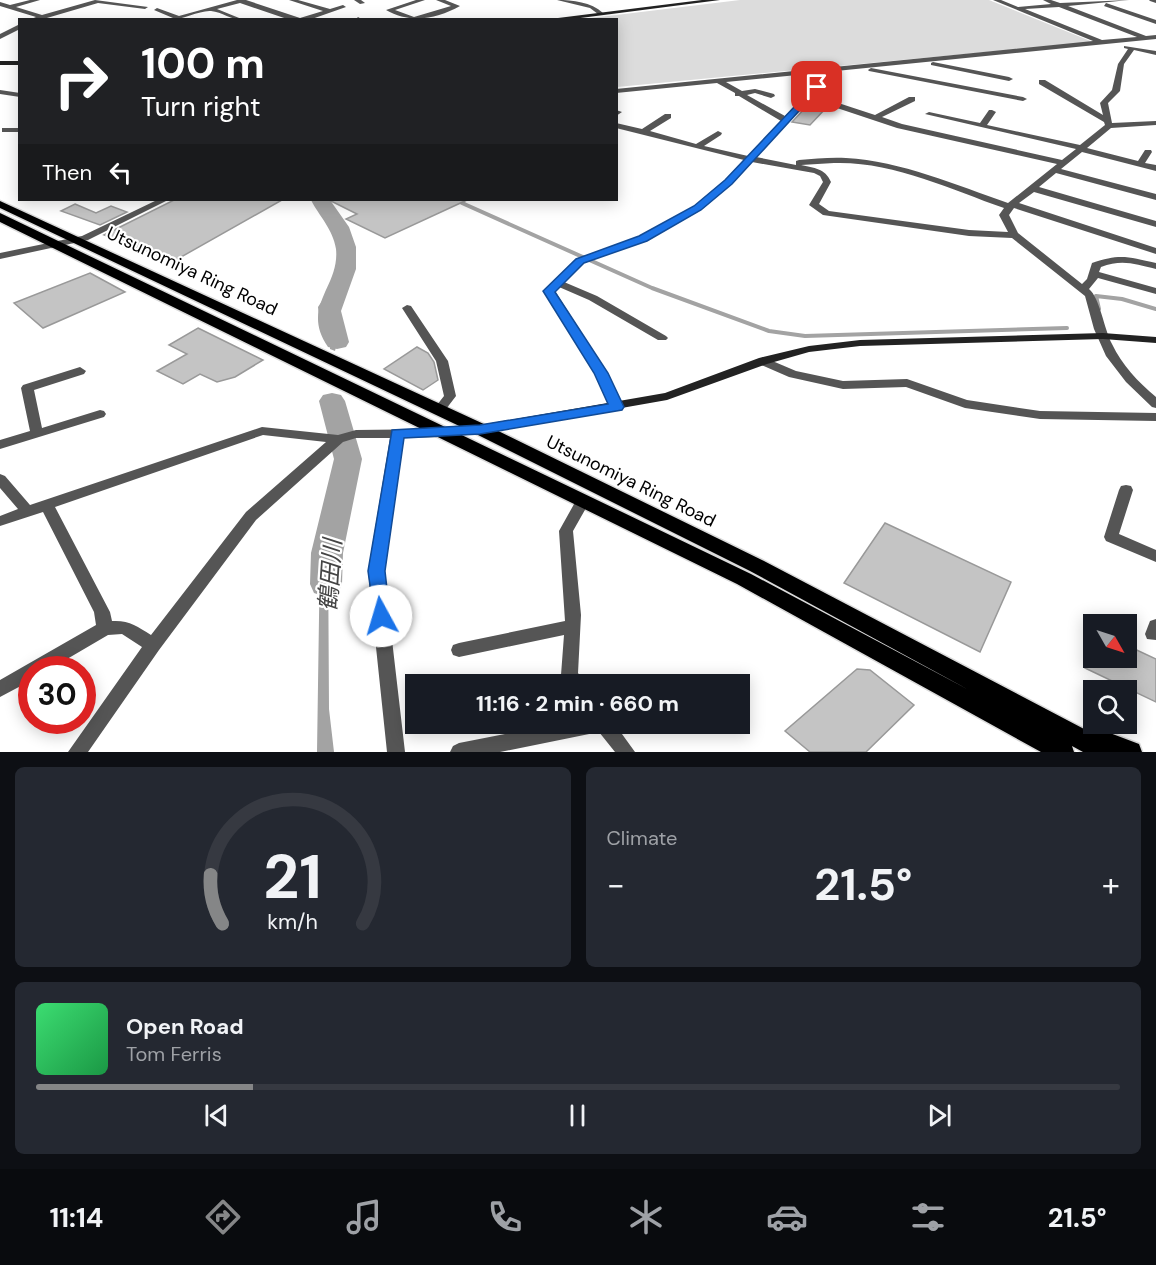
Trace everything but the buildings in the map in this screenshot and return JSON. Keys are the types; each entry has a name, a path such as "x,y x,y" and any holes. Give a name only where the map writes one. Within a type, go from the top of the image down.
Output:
{"main road":[{"name":"Utsunomiya Ring Road","path":"0,204 480,429 766,571 1021,717 1063,752"},
{"name":"Utsunomiya Ring Road","path":"0,217 744,579 1021,717 1104,752"},
{"path":"1021,717 1052,752"},
{"path":"1021,717 1131,752"}],"street":[{"path":"9,7 37,0"},
{"path":"36,18 100,0 145,7"},
{"path":"180,18 242,0 294,18"},
{"path":"292,0 329,11"},
{"path":"303,3 315,0"},
{"path":"412,18 389,10 422,0"},
{"path":"418,18 457,6 440,0"},
{"path":"560,0 592,7 600,13"},
{"path":"579,4 589,0"},
{"path":"685,0 697,2"},
{"path":"560,18 717,0"},
{"path":"996,0 1106,44 1156,53"},
{"path":"1046,0 1156,42"},
{"path":"1094,0 1156,22"},
{"path":"1016,9 1126,0"},
{"path":"65,3 81,5"},
{"path":"0,4 39,16"},
{"path":"306,18 343,7"},
{"path":"210,9 235,18"},
{"path":"158,10 175,18"},
{"path":"0,37 18,27"},
{"path":"0,32 18,32"},
{"path":"618,91 1106,44 1156,37"},
{"path":"1109,123 1104,103 1116,91 1121,64 1132,48"},
{"path":"926,61 1009,79"},
{"path":"0,63 18,63"},
{"path":"864,67 879,72 1023,99"},
{"path":"617,407 601,373 549,291 584,259 643,238 698,208 728,182 832,70"},
{"path":"719,81 786,120"},
{"path":"1042,82 1109,123 1156,129"},
{"path":"738,94 755,91 771,96"},
{"path":"0,92 18,95"},
{"path":"809,96 937,134 1063,162"},
{"path":"877,117 912,99"},
{"path":"982,126 992,112"},
{"path":"928,114 1081,148 1156,168"},
{"path":"645,131 668,116"},
{"path":"937,134 951,119"},
{"path":"1109,123 1010,206 1004,215 1014,235 1090,294 1096,322 1119,369 1156,404"},
{"path":"1136,125 1156,123"},
{"path":"618,125 750,158 783,163 824,175 827,182 814,205 826,213 969,233 1014,235"},
{"path":"5,130 18,130"},
{"path":"698,146 718,133"},
{"path":"1140,164 1148,152"},
{"path":"783,163 858,161 931,180 1156,251"},
{"path":"1054,170 1156,197"},
{"path":"1031,189 1156,224"},
{"path":"0,256 77,240 161,201"},
{"path":"1084,288 1096,265 1113,259 1156,266"},
{"path":"1093,274 1156,291"},
{"path":"557,283 593,298 662,338"},
{"path":"407,308 442,361 450,396 439,410"},
{"path":"0,521 262,432 338,439 356,434 442,433 480,429 617,407 667,396 763,361 809,349 860,343 1103,336 1156,340"},
{"path":"763,361 793,374 843,385 907,383 965,404 1029,414 1156,417"},
{"path":"37,434 27,388 80,371"},
{"path":"0,445 100,414"},
{"path":"396,752 376,571 397,434"},
{"path":"77,752 153,645 251,516 338,439"},
{"path":"0,479 28,512"},
{"path":"1126,490 1111,537 1156,556"},
{"path":"569,674 573,626 566,531 583,501"},
{"path":"47,505 102,612 105,628"},
{"path":"459,650 573,626"},
{"path":"57,656 105,628 125,627 153,645"},
{"path":"0,689 18,679"},
{"path":"459,752 548,734"},
{"path":"611,734 626,752"}],"shaded area":[{"path":"740,0 989,0 1093,42 618,87 618,18 592,18"},
{"path":"314,201 321,201 337,221 348,237 354,254 354,262 326,308 338,339 335,351 330,349 330,334 319,317 318,307 341,272 346,256 343,241"},
{"path":"331,400 353,455 328,540 329,709 334,752 317,752 320,550 324,521 343,457 322,402"}],"waterway":[{"name":"鶴田川","path":"321,201 339,227 346,247 345,269 332,297 329,311 337,342"},
{"path":"458,201 465,204"},
{"path":"462,203 652,288 769,331 805,336 1067,328"},
{"path":"1099,309 1096,296 1122,299 1156,309"},
{"name":"鶴田川","path":"326,584 327,553 348,459 332,401"}],"route":[{"path":"381,616 376,571 397,434 480,429 617,407 601,373 549,291 580,261 643,238 698,208 728,182 817,87"}]}
